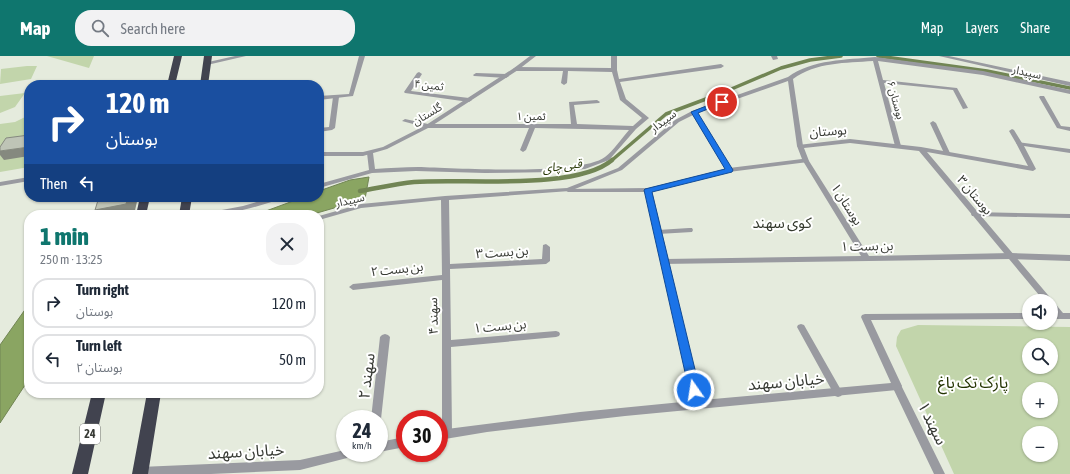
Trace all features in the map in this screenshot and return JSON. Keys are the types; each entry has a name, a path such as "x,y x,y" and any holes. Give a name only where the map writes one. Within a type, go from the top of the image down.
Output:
{"highway":[{"path":"172,80 178,56"},
{"path":"205,80 207,60"},
{"name":"24","path":"80,474 98,398"},
{"path":"140,473 153,398"}],"street":[{"path":"207,60 243,56"},
{"path":"324,98 351,95 362,56"},
{"name":"گلستان","path":"324,154 370,153 385,148 428,126 506,76 533,56"},
{"path":"324,185 372,171 416,169 485,172 575,169 595,165 607,159 634,128 646,118 623,100 614,70 614,56"},
{"path":"942,56 1070,84"},
{"name":"سپیدار","path":"324,217 361,206 445,198 568,190 620,170 677,121 694,112 790,78 800,71 824,64 875,59 983,73 1070,92"},
{"name":"بوستان ۶","path":"875,59 898,146"},
{"path":"617,81 720,66"},
{"path":"516,69 614,70"},
{"path":"564,83 566,70"},
{"name":"ثمین ۴","path":"419,74 407,92 469,100"},
{"path":"476,75 506,76"},
{"path":"790,78 800,146"},
{"path":"880,81 955,89 965,108"},
{"path":"324,129 332,128 336,97"},
{"path":"1042,97 1058,128 1070,129"},
{"path":"574,126 571,103 597,102"},
{"path":"694,112 729,170"},
{"path":"405,121 428,126"},
{"path":"933,123 946,153"},
{"name":"ثمین ۱","path":"428,126 574,126 634,128"},
{"path":"523,150 533,126"},
{"path":"1012,131 1019,143 1070,151"},
{"name":"بوستان","path":"806,161 800,146 850,141 921,149 1033,169 1019,143"},
{"name":"بوستان ۳","path":"921,149 1043,294"},
{"path":"370,153 372,171"},
{"path":"568,190 648,190 729,170 806,161"},
{"name":"بوستان ۱","path":"806,161 867,260"},
{"path":"0,184 24,180"},
{"path":"648,190 698,404"},
{"name":"سهند ۴","path":"444,410 446,344 445,198"},
{"path":"234,210 265,202"},
{"path":"976,214 1070,216"},
{"path":"658,232 689,230"},
{"name":"بن بست ۳","path":"445,268 546,261 546,247"},
{"name":"بن بست ۱","path":"665,262 867,260 1011,256 1070,258"},
{"name":"بن بست ۲","path":"353,287 445,277"},
{"path":"1058,310 1066,316"},
{"path":"897,386 866,317 1022,316"},
{"path":"801,326 838,393"},
{"name":"بن بست ۱","path":"446,344 556,334"},
{"name":"سهند ۲","path":"377,410 385,337"},
{"name":"خیابان سهند","path":"448,433 576,417 698,404 838,393 897,386"},
{"name":"سهند ۱","path":"897,386 940,474"},
{"name":"خیابان سهند","path":"140,473 300,465 336,457"}],"green space":[{"path":"47,56 94,56 89,68"},
{"path":"37,66 31,79 0,84 1,69"},
{"path":"24,93 15,107 0,113 0,96"},
{"path":"24,118 24,168 0,172 0,124 15,122"},
{"name":"پارک تک باغ","path":"918,325 1022,326 1022,330 1058,330 1058,327 1070,327 1070,474 954,474 896,346 897,337 901,330"}],"shaded area":[{"path":"369,177 365,199 324,211 269,210 290,202 324,202 324,189 350,180"},
{"path":"24,311 24,387 0,423 0,345"}],"building":[{"path":"24,136 24,148 0,151 0,147 6,138"},
{"path":"97,202 127,202 126,204 95,210"}],"waterway":[{"name":"قبی چای","path":"611,161 666,114 722,93 781,68 810,60 841,56"},
{"name":"قبی چای","path":"878,56 987,71 1070,88"},
{"name":"قبی چای","path":"360,191 414,182 546,180 573,176 595,170 612,160"}],"district":[{"name":"کوی سهند","path":"782,222"}],"route":[{"path":"694,390 648,190 729,170 694,112 722,102"}]}
